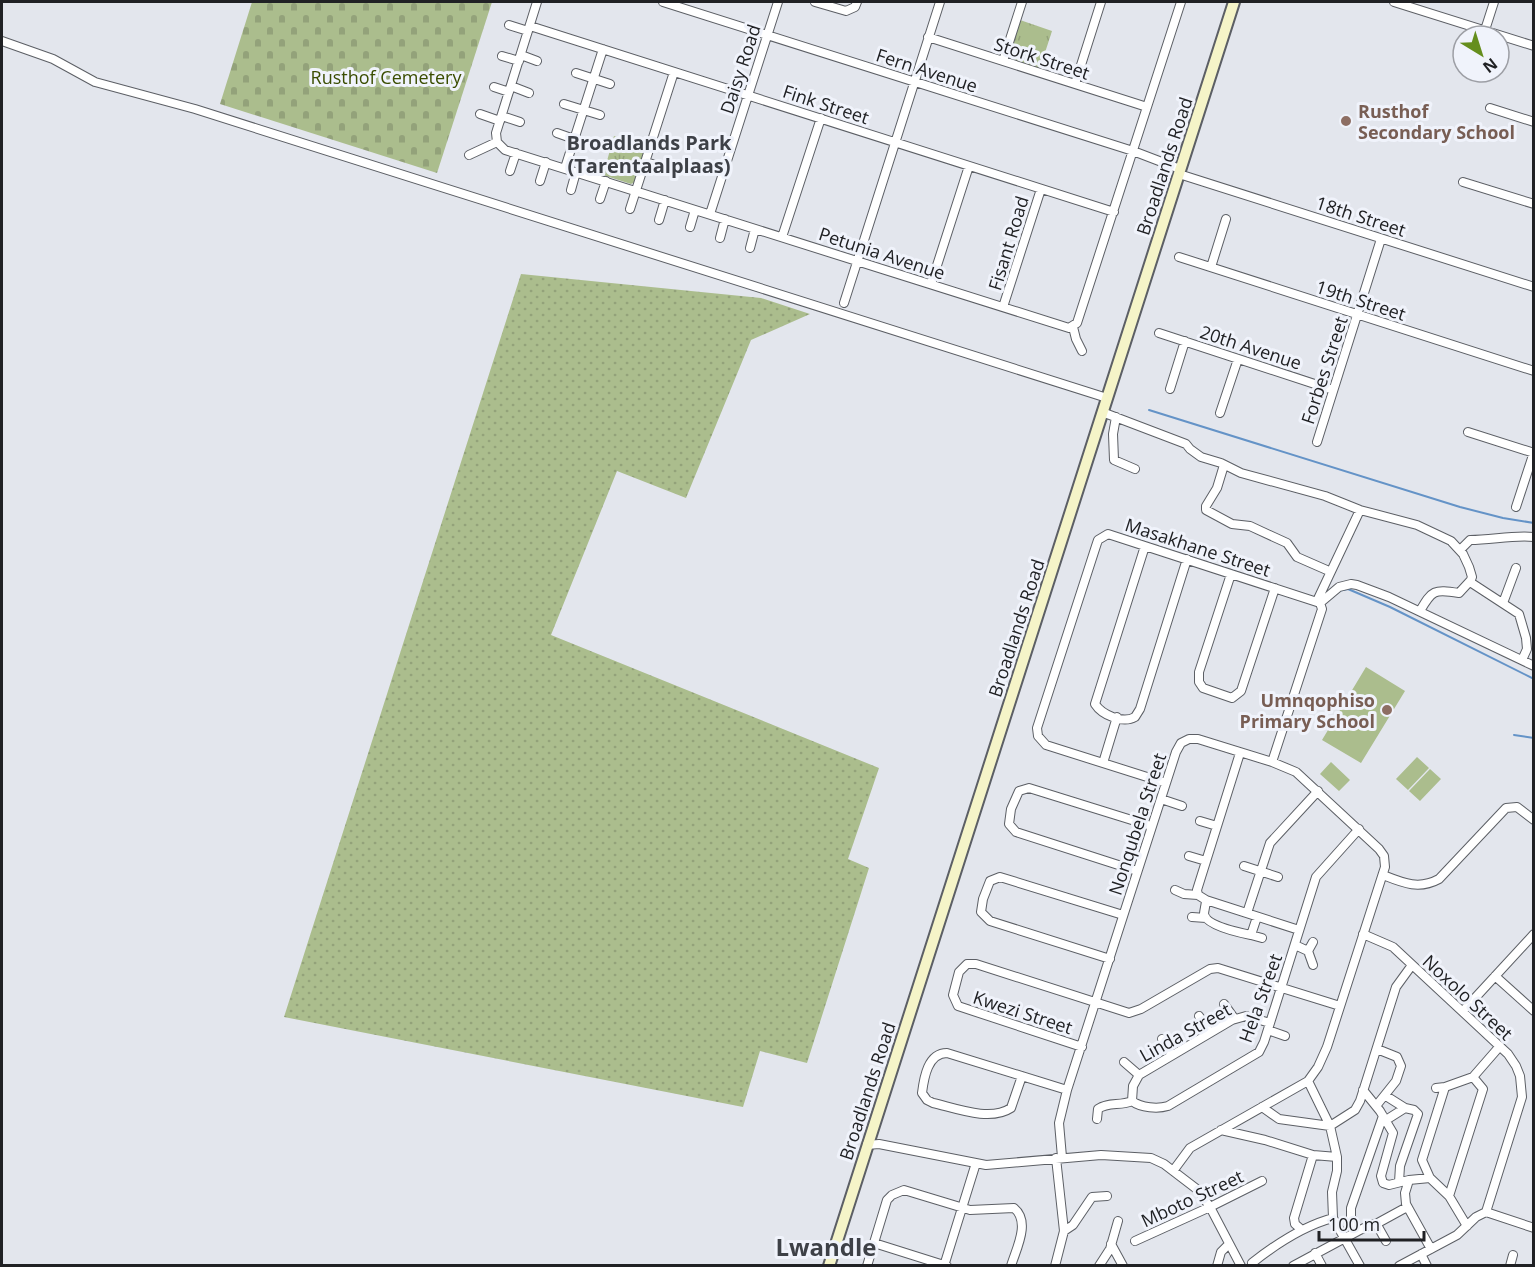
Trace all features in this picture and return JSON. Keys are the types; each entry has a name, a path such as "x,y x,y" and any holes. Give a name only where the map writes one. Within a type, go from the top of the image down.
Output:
{"main road":[{"name":"Broadlands Road","path":"829,1266 1234,2"}],"street":[{"path":"469,154 496,142 496,134 537,2"},
{"name":"Fern Avenue","path":"663,2 1133,151 1180,171"},
{"name":"Daisy Road","path":"710,214 778,2"},
{"path":"814,2 846,11 851,10 858,2"},
{"path":"844,303 940,2"},
{"path":"1003,61 1022,2"},
{"path":"1075,84 1101,2"},
{"path":"1082,351 1073,327 1077,323 1114,212 1181,2"},
{"path":"1394,2 1421,6 1469,24"},
{"path":"1487,24 1494,2"},
{"name":"Fink Street","path":"509,25 603,49 1114,212"},
{"name":"Stork Street","path":"928,37 1147,107"},
{"path":"1511,39 1533,46"},
{"path":"2,41 53,59 95,82 195,109 1107,398"},
{"path":"565,168 603,49"},
{"path":"502,56 537,61"},
{"path":"630,209 674,72"},
{"path":"576,73 610,84"},
{"path":"494,87 529,93"},
{"path":"564,104 600,115"},
{"path":"1490,108 1533,122"},
{"path":"480,114 520,122"},
{"path":"782,237 821,118"},
{"path":"557,134 574,139"},
{"name":"Petunia Avenue","path":"496,142 505,150 1069,328 1073,327"},
{"path":"510,171 516,153"},
{"path":"540,181 546,162"},
{"path":"646,162 664,168"},
{"path":"931,284 969,166"},
{"name":"18th Street","path":"1180,171 1381,239 1533,287"},
{"path":"570,190 576,172"},
{"path":"600,198 606,181"},
{"path":"1463,182 1533,204"},
{"name":"Fisant Road","path":"1004,307 1041,189"},
{"path":"659,220 665,200"},
{"path":"690,227 695,210"},
{"path":"720,238 726,219"},
{"path":"1211,267 1226,219"},
{"path":"750,248 755,229"},
{"name":"Forbes Street","path":"1317,442 1381,239"},
{"name":"19th Street","path":"1179,257 1533,371"},
{"name":"20th Avenue","path":"1159,333 1333,390"},
{"path":"1170,389 1185,341"},
{"path":"1220,413 1238,359"},
{"path":"1102,412 1186,444 1201,457 1241,473 1417,525 1450,541 1460,550 1469,567 1470,582 1519,615 1530,643 1522,660"},
{"path":"1116,417 1113,434 1114,458 1135,469"},
{"path":"1468,432 1533,453 1516,507"},
{"path":"1224,465 1217,488 1205,507 1206,510 1232,524 1250,526 1287,543 1297,557 1329,571"},
{"path":"1272,762 1322,609 1319,602 1329,571 1360,510"},
{"name":"Masakhane Street","path":"1166,783 1046,745 1040,740 1037,728 1098,540 1108,534 1319,602"},
{"path":"1460,550 1470,540 1491,540 1516,535 1533,537"},
{"path":"1145,546 1096,697 1095,704 1101,712 1130,719 1135,717 1140,709 1187,560"},
{"path":"1503,603 1516,568"},
{"path":"1231,574 1198,677 1203,688 1216,693 1232,698 1241,691 1275,588"},
{"path":"1420,611 1429,595 1438,590 1459,593 1471,579"},
{"path":"1319,602 1339,587 1351,584 1389,597 1533,666"},
{"path":"1103,763 1117,717"},
{"name":"Nonqubela Street","path":"1064,1232 1059,1123 1151,826 1181,742 1198,739 1272,762 1300,774 1359,829 1384,856 1383,875"},
{"path":"1197,892 1240,753"},
{"path":"1137,871 1016,832 1009,824 1011,809 1019,791 1029,788 1151,826"},
{"path":"1247,913 1268,848 1274,837 1318,791"},
{"path":"1161,799 1182,806"},
{"path":"1173,1171 1190,1148 1308,1081 1323,1056 1383,875 1415,886 1428,885 1439,879 1506,808 1517,807 1533,820"},
{"path":"1200,821 1216,826"},
{"name":"Hela Street","path":"1131,1099 1137,1105 1160,1108 1168,1106 1256,1055 1262,1048 1316,877 1359,829"},
{"path":"1189,856 1206,861"},
{"path":"1244,866 1278,877"},
{"path":"1110,959 990,921 981,912 983,899 990,881 1000,877 1123,915"},
{"path":"1175,890 1184,894 1197,892"},
{"path":"1197,892 1206,900 1299,930"},
{"path":"1206,900 1204,915 1206,918"},
{"path":"1251,935 1257,916"},
{"path":"1192,917 1206,918 1226,929 1262,938"},
{"name":"Noxolo Street","path":"1363,934 1393,947 1500,1046 1516,1066 1522,1097 1486,1212"},
{"path":"1463,1011 1533,934"},
{"path":"1308,951 1314,942"},
{"path":"1295,945 1308,951 1313,965"},
{"name":"Kwezi Street","path":"1082,1047 958,1006 953,995 959,972 967,964 976,964 1096,1003"},
{"path":"1262,1107 1279,1119 1330,1126 1355,1110 1396,987 1412,965"},
{"path":"1096,1003 1124,1012 1135,1012 1215,968 1340,1006"},
{"path":"1495,976 1533,1011"},
{"path":"1224,1004 1234,1018"},
{"path":"1199,1016 1210,1033"},
{"name":"Linda Street","path":"1131,1099 1133,1086 1139,1075 1234,1018 1246,1016 1285,1036"},
{"path":"1162,1039 1172,1055"},
{"path":"1436,1088 1445,1088 1473,1077 1500,1046"},
{"path":"1376,1106 1396,1081 1401,1063 1391,1053 1377,1049"},
{"path":"1022,1076 1011,1108 1000,1113 982,1113 933,1103 927,1100 922,1093 931,1061 939,1053 947,1053 1068,1090"},
{"path":"1124,1062 1139,1075"},
{"path":"1449,1196 1483,1093 1481,1086 1473,1077"},
{"path":"1308,1081 1330,1126 1337,1157 1337,1171 1332,1192 1333,1218 1360,1266"},
{"path":"1445,1088 1422,1160 1430,1178 1449,1196 1467,1226"},
{"path":"1363,1090 1385,1118 1393,1137 1381,1180 1386,1186 1430,1178"},
{"path":"1386,1096 1418,1114 1400,1166 1399,1182"},
{"path":"1097,1119 1098,1109 1102,1106 1119,1106 1131,1099"},
{"path":"1359,1231 1351,1217 1352,1208 1385,1118 1405,1108"},
{"path":"1221,1130 1265,1140 1313,1155 1337,1157"},
{"path":"867,1145 879,1144 993,1165 1101,1155 1151,1158 1198,1190 1240,1266"},
{"path":"1302,1230 1295,1224 1294,1218 1313,1155"},
{"path":"874,1243 945,1265 976,1163"},
{"path":"1409,1180 1404,1197 1407,1207 1431,1249"},
{"name":"Mboto Street","path":"1135,1241 1210,1208 1263,1181"},
{"path":"867,1266 887,1200 898,1192 909,1191 976,1211 1009,1207 1017,1210 1020,1213 1022,1229 1011,1266"},
{"path":"1055,1266 1064,1232 1073,1226 1092,1197 1107,1196"},
{"path":"1293,1266 1343,1235 1376,1224 1407,1207"},
{"path":"1399,1266 1456,1235 1486,1212 1533,1228"},
{"path":"1252,1263 1302,1230 1333,1218"},
{"path":"1099,1266 1111,1244 1118,1221"},
{"path":"1376,1224 1386,1241"},
{"path":"1111,1244 1122,1266"},
{"path":"1217,1266 1221,1252 1229,1244"},
{"path":"1315,1253 1322,1266"},
{"path":"1421,1254 1427,1266"},
{"path":"1510,1266 1514,1256"}],"green space":[{"name":"Rusthof Cemetery","path":"252,2 492,2 437,173 220,104"},
{"path":"1020,20 1052,31 1040,68 1014,61 1010,52"},
{"path":"614,136 647,145 635,182 631,184 603,175"},
{"path":"521,274 761,298 810,314 751,340 686,498 617,471 551,635 879,768 848,859 869,868 807,1063 760,1051 743,1107 284,1017"},
{"path":"1366,667 1405,691 1361,763 1322,740"},
{"path":"1417,757 1429,768 1408,790 1396,779"},
{"path":"1331,762 1350,780 1339,791 1320,774"},
{"path":"1430,769 1441,779 1420,801 1409,791"}],"waterway":[{"path":"1149,410 1460,507 1534,523"},
{"path":"1338,591 1348,589 1390,607 1534,679"},
{"path":"1514,735 1534,738"}],"place":[{"name":"Rusthof Secondary School","path":"1346,121"},
{"name":"Umnqophiso Primary School","path":"1387,710"}],"district":[{"name":"Broadlands Park (Tarentaalplaas)","path":"649,154"},
{"name":"Lwandle","path":"826,1246"}]}
